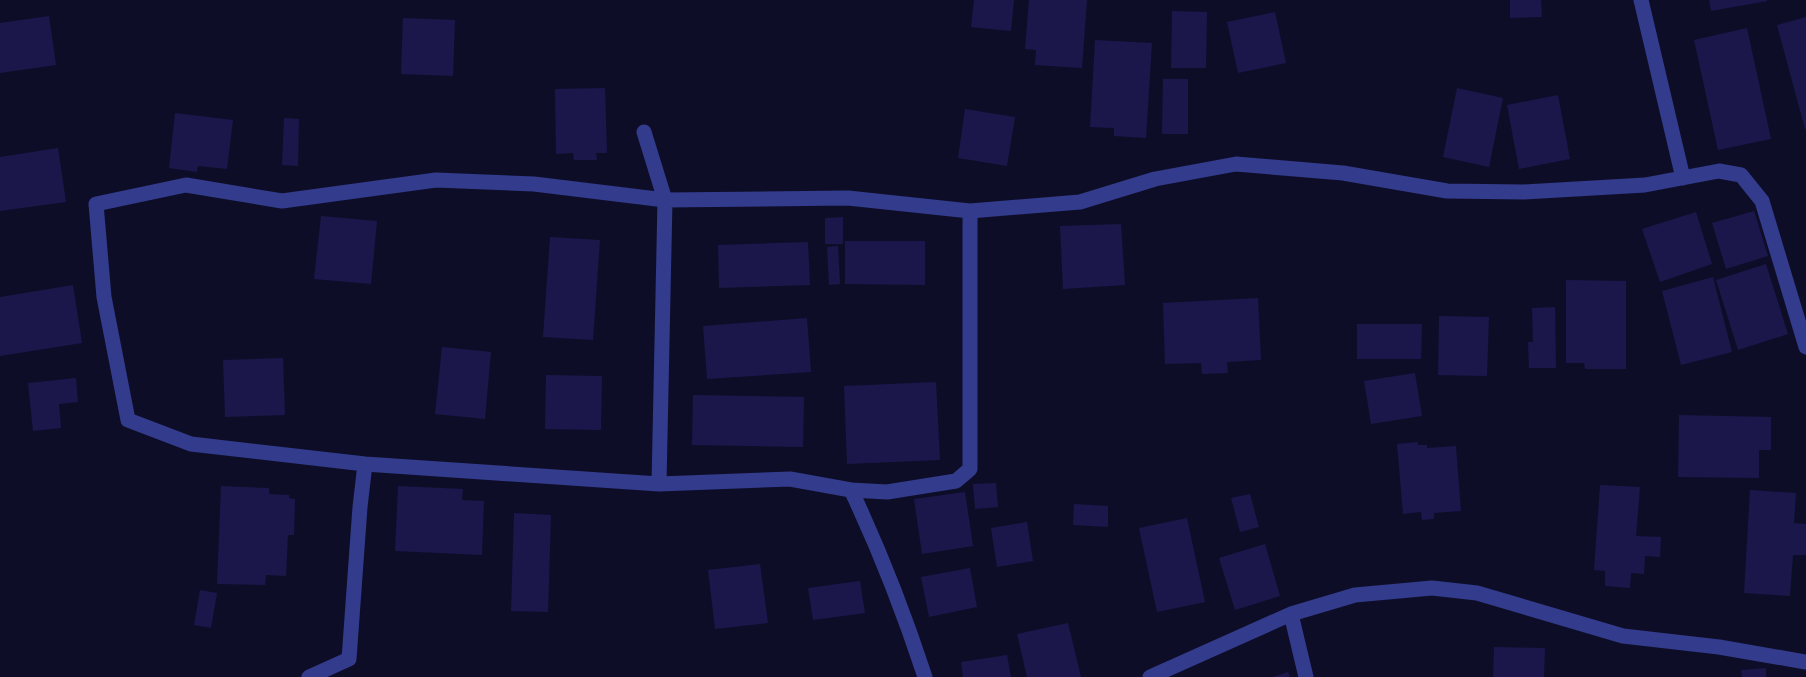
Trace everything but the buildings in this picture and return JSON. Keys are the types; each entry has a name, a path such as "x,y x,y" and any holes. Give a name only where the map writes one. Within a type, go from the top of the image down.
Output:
{"street":[{"path":"1641,0 1683,178"},
{"path":"644,132 665,200 659,484"},
{"path":"970,212 970,469 956,481 887,492 851,490 790,479 659,484 365,464 191,444 128,420 104,297 96,204 186,185 282,200 436,180 534,184 665,200 848,198 970,212 1080,202 1155,179 1236,164 1343,174 1447,191 1524,192 1645,185 1719,171 1741,175 1762,201 1806,347"},
{"path":"309,677 349,659 365,464"},
{"path":"851,490 901,604 926,677"},
{"path":"1150,677 1291,614 1355,595 1432,588 1477,594 1623,636 1719,647 1806,662"},
{"path":"1291,614 1306,677"}]}
